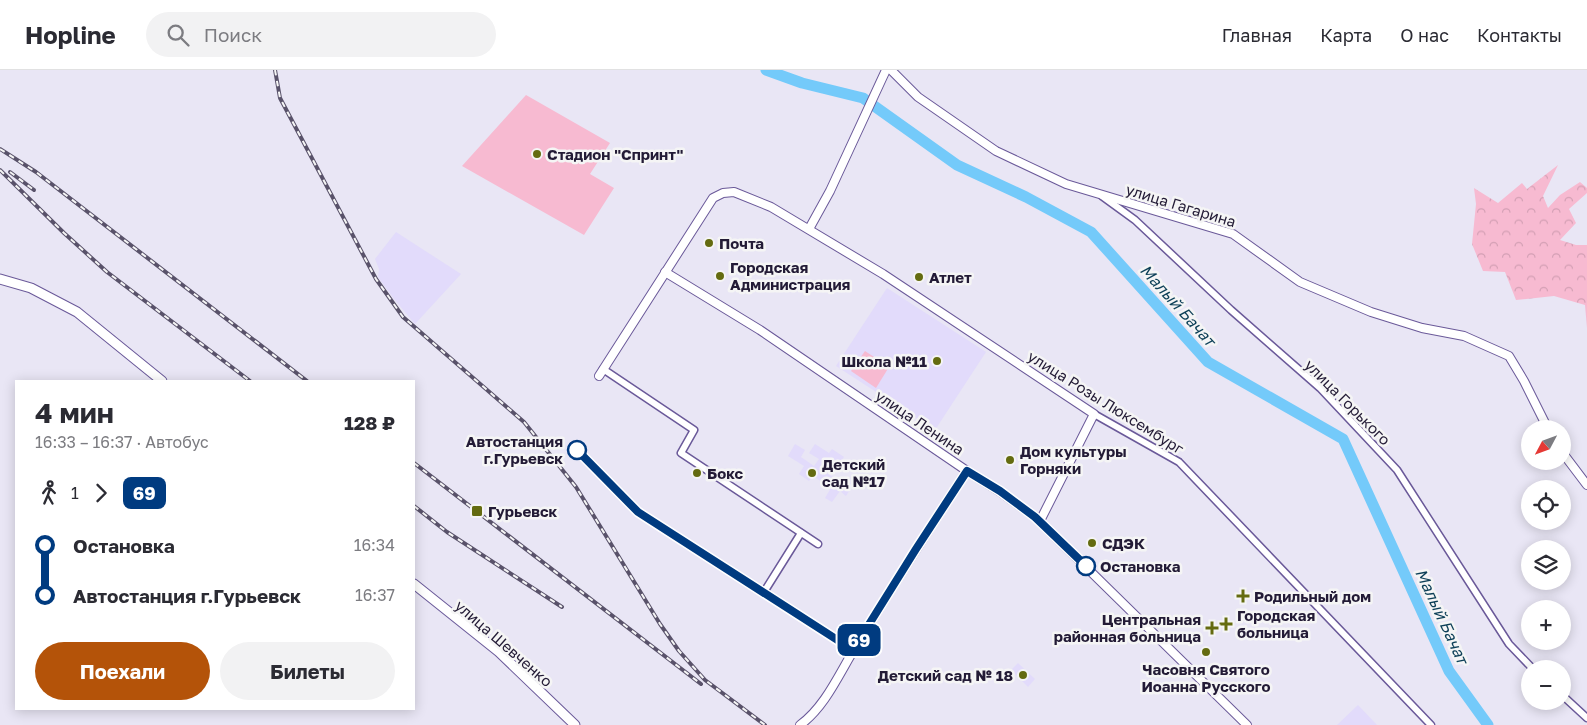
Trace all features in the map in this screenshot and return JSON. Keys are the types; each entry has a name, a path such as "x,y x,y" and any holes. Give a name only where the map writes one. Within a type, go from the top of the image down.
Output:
{"main road":[{"path":"0,279 31,288 78,312 161,380"},
{"name":"улица Шевченко","path":"415,585 499,652 575,725"}],"street":[{"path":"809,230 830,191 886,70"},
{"name":"улица Гагарина","path":"891,70 918,97 996,151 1066,184 1233,234 1300,282 1371,312 1422,328 1464,336 1508,356 1524,381 1544,420"},
{"name":"улица Розы Люксембург","path":"665,272 714,198 723,193 734,192 771,207 883,274 1094,414 1179,462 1431,725"},
{"name":"улица Горького","path":"1099,194 1135,220 1231,310 1320,388 1396,470 1510,644 1525,660"},
{"path":"598,376 665,272"},
{"name":"улица Ленина","path":"665,272 760,330 967,471 1000,491 1040,521 1247,725"},
{"path":"603,369 694,430 681,453 818,544"},
{"path":"1040,521 1094,414"},
{"path":"573,446 638,512 853,650"},
{"path":"1571,464 1587,485"},
{"path":"800,725 810,718 835,682 916,549 967,471"},
{"path":"764,592 801,532"},
{"path":"1571,703 1587,718"}],"shaded area":[{"path":"396,232 461,274 415,324 378,277 379,269 375,259"},
{"path":"887,288 986,352 935,430 836,366"},
{"name":"Детский сад №17","path":"795,444 805,450 801,457 814,466 819,459 809,453 815,444 829,453 832,449 844,457 837,467 829,463 824,471 841,483 844,479 853,485 846,496 840,491 832,502 825,498 831,488 813,476 809,481 799,474 804,466 788,456"},
{"name":"Детский сад № 18","path":"1018,663 1035,679 1028,687 1011,670"},
{"path":"1358,705 1377,725 1337,725"}],"green space":[{"name":"Стадион \"Спринт\"","path":"526,95 610,143 590,174 614,188 584,235 462,166"},
{"path":"1558,165 1543,196 1548,208 1560,195 1580,182 1587,188 1587,193 1569,209 1576,223 1560,240 1576,245 1587,245 1587,328 1585,305 1554,296 1516,300 1505,272 1483,271 1472,244 1476,204 1474,188 1498,203 1522,183 1527,189"},
{"path":"865,351 889,367 876,388 851,371"}],"waterway":[{"name":"Малый Бачат","path":"766,70 802,83 863,98 957,165 1026,197 1091,232 1208,362 1343,439 1449,671 1488,725"}],"railway":[{"path":"275,70 280,98 376,279 403,317 524,422 576,487 660,624 679,651 705,680 765,725"},
{"path":"0,149 36,172 306,380"},
{"path":"0,170 107,272 249,380"},
{"path":"10,172 34,190"},
{"path":"415,464 701,684"},
{"path":"415,507 447,532 562,607"}],"bus line":[{"name":"69","path":"577,450 638,512 853,650 967,471 1000,491 1035,517 1086,566"}],"place":[{"name":"Стадион \"Спринт\"","path":"537,154"},
{"name":"Почта","path":"709,243"},
{"name":"Городская Администрация","path":"720,276"},
{"name":"Атлет","path":"919,277"},
{"name":"Школа №11","path":"937,361"},
{"name":"Автостанция г.Гурьевск","path":"577,450"},
{"name":"Дом культуры Горняки","path":"1010,460"},
{"name":"Бокс","path":"697,473"},
{"name":"Детский сад №17","path":"812,473"},
{"name":"Гурьевск","path":"477,511"},
{"name":"СДЭК","path":"1092,543"},
{"name":"Остановка","path":"1086,566"},
{"name":"Родильный дом","path":"1243,596"},
{"name":"Городская больница","path":"1226,624"},
{"name":"Центральная районная больница","path":"1212,628"},
{"name":"Часовня Святого Иоанна Русского","path":"1206,652"},
{"name":"Детский сад № 18","path":"1023,675"}]}
